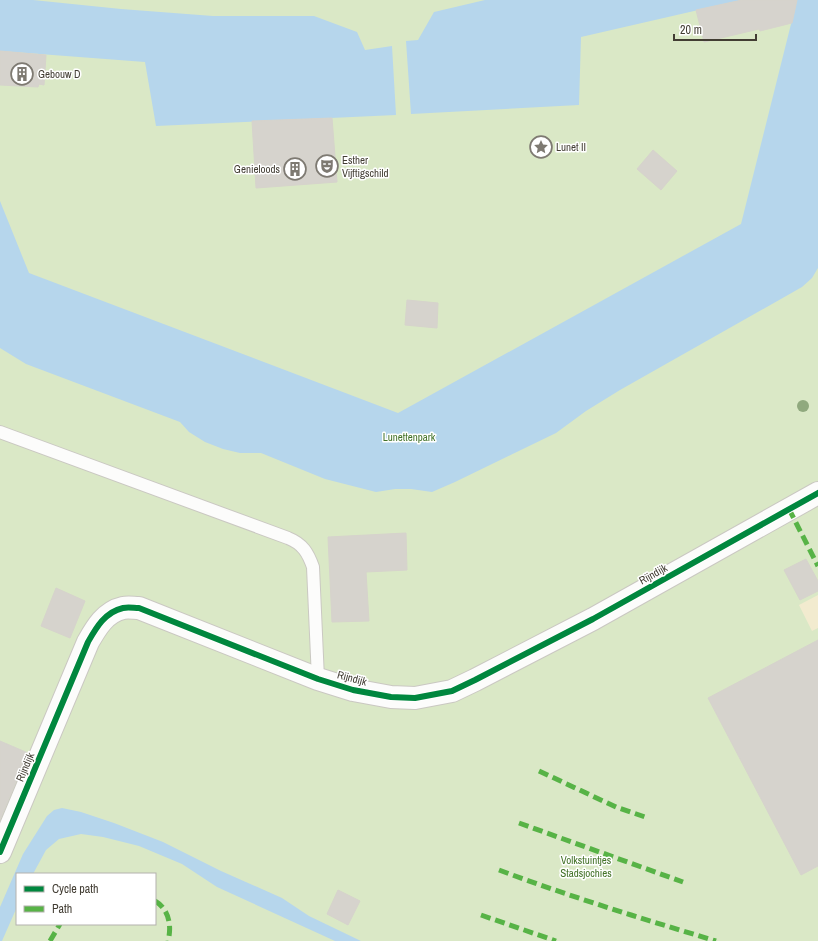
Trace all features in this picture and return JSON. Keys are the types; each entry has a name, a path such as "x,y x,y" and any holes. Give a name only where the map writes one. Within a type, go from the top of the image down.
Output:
{"street":[{"name":"Rijndijk","path":"0,852 88,642 99,624 109,614 123,608 139,608 318,679 353,690 390,697 415,698 452,691 593,619 818,493"}],"lane":[{"path":"0,432 280,535 301,545 306,550 313,568 318,679"}],"green space":[{"name":"Lunettenpark","path":"0,0 818,0 818,941 0,941"}],"sand":[{"path":"818,595 818,628 812,631 799,605"}],"water":[{"path":"0,0 33,0 213,16 314,16 357,32 365,50 392,46 396,115 156,126 145,62 0,51"},
{"path":"485,0 742,0 581,37 579,105 411,114 406,41 418,40 434,12"},
{"path":"797,0 818,0 818,268 812,278 802,287 620,390 586,411 556,433 455,482 432,492 411,489 395,489 376,492 325,479 261,453 240,453 223,449 205,442 189,432 180,422 26,364 0,348 0,201 29,273 398,413 741,224"},
{"path":"62,808 81,812 163,842 221,871 282,898 309,916 361,941 335,941 217,887 182,864 139,846 103,837 81,834 59,839 46,850 34,873 16,873 16,909 2,941 0,941 0,907 23,854 47,816 54,810"}],"building":[{"path":"742,0 797,0 792,23 704,42 696,10"},
{"name":"Gebouw D","path":"0,51 46,55 44,85 39,84 38,87 0,85"},
{"path":"332,118 337,182 256,188 252,121"},
{"path":"653,150 677,171 661,190 637,169"},
{"path":"407,300 438,303 437,328 405,325"},
{"path":"406,533 407,570 366,572 369,621 332,622 328,537"},
{"path":"806,559 818,581 818,591 800,600 784,570"},
{"path":"56,588 85,601 70,638 41,626"},
{"path":"818,640 818,866 801,875 708,698"},
{"path":"0,741 28,753 0,820"},
{"path":"338,890 360,901 348,925 327,914"}],"marked path":[{"path":"789,509 818,566"},
{"path":"539,771 616,807 648,818"},
{"path":"519,823 683,882"},
{"path":"499,870 580,899 716,941"},
{"path":"156,902 164,909 168,918 170,930 168,941"},
{"path":"481,915 556,941"},
{"path":"50,941 59,925"}],"cycle path":[{"path":"0,852 88,642 102,621 117,610 125,608 139,608 318,679 353,690 391,697 415,698 452,691 475,680 593,619 818,493"}],"place":[{"name":"Gebouw D","path":"22,74"},
{"name":"Lunet II","path":"541,147"},
{"name":"Esther Vijftigschild","path":"327,166"},
{"name":"Genieloods","path":"295,169"}],"park label":[{"name":"Volkstuintjes Stadsjochies","path":"586,866"}]}
